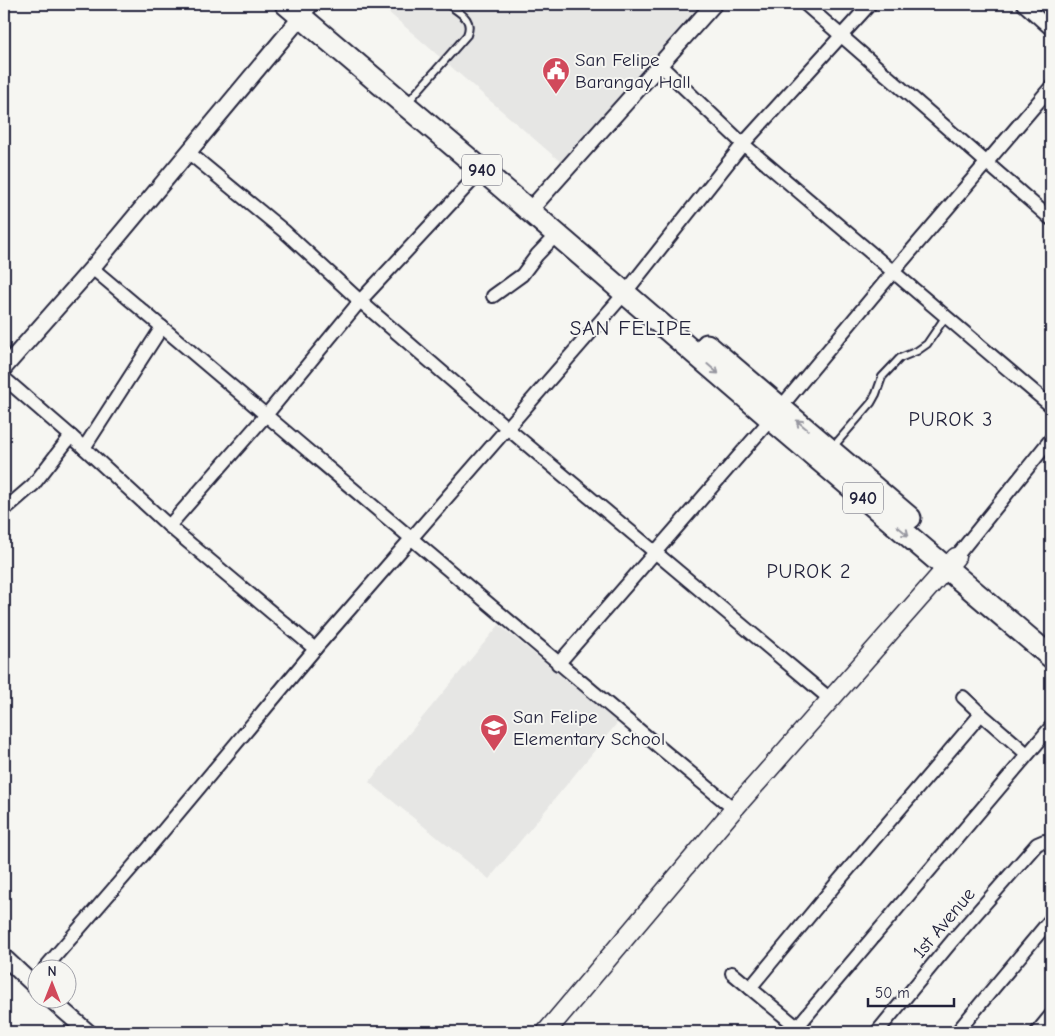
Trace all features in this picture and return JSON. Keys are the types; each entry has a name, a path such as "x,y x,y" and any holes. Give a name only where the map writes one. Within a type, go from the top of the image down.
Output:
{"highway":[{"name":"940","path":"304,7 629,288 951,562 1051,639"},
{"name":"940","path":"410,100 482,170 534,206 557,234 629,288"},
{"name":"940","path":"776,413 831,450 1051,657"}],"main road":[{"path":"546,1032 734,809 951,562"}],"street":[{"path":"534,206 714,4"},
{"path":"805,4 1051,219"},
{"path":"54,958 148,849 314,649 412,539 629,288 744,144 870,4"},
{"path":"1023,4 1051,29"},
{"path":"4,368 92,268 304,7"},
{"path":"660,65 744,144 1051,406"},
{"path":"558,664 776,413 1051,87"},
{"path":"188,152 284,232 360,301 507,428 830,699"},
{"path":"169,526 360,301 482,170"},
{"path":"493,296 522,275 537,255 557,234"},
{"path":"92,268 558,664 734,809"},
{"path":"84,448 162,327"},
{"path":"4,378 72,436 169,526 314,649"},
{"path":"4,510 33,485 72,436"},
{"path":"951,562 1051,439"},
{"path":"963,697 1027,754"},
{"path":"750,988 834,886 981,714"},
{"path":"732,973 800,1030 1051,727"},
{"name":"1st Avenue","path":"877,1032 953,940 1038,844 1047,844"},
{"path":"957,1032 1051,920"},
{"path":"4,957 28,976"},
{"path":"60,1008 88,1032"},
{"path":"1037,1032 1051,1016"}],"lane":[{"path":"410,100 467,35 470,28 467,19 448,4"},
{"path":"831,450 862,416 876,394 882,377 900,358 917,351 927,344 947,316"}],"shaded area":[{"path":"379,4 703,4 563,164"},
{"name":"San Felipe Elementary School","path":"499,625 618,722 489,879 369,782"}],"place":[{"name":"San Felipe Barangay Hall","path":"556,95"},
{"name":"San Felipe Elementary School","path":"494,752"}],"district":[{"name":"SAN FELIPE","path":"631,328"},
{"name":"PUROK 3","path":"951,419"},
{"name":"PUROK 2","path":"809,571"}]}
